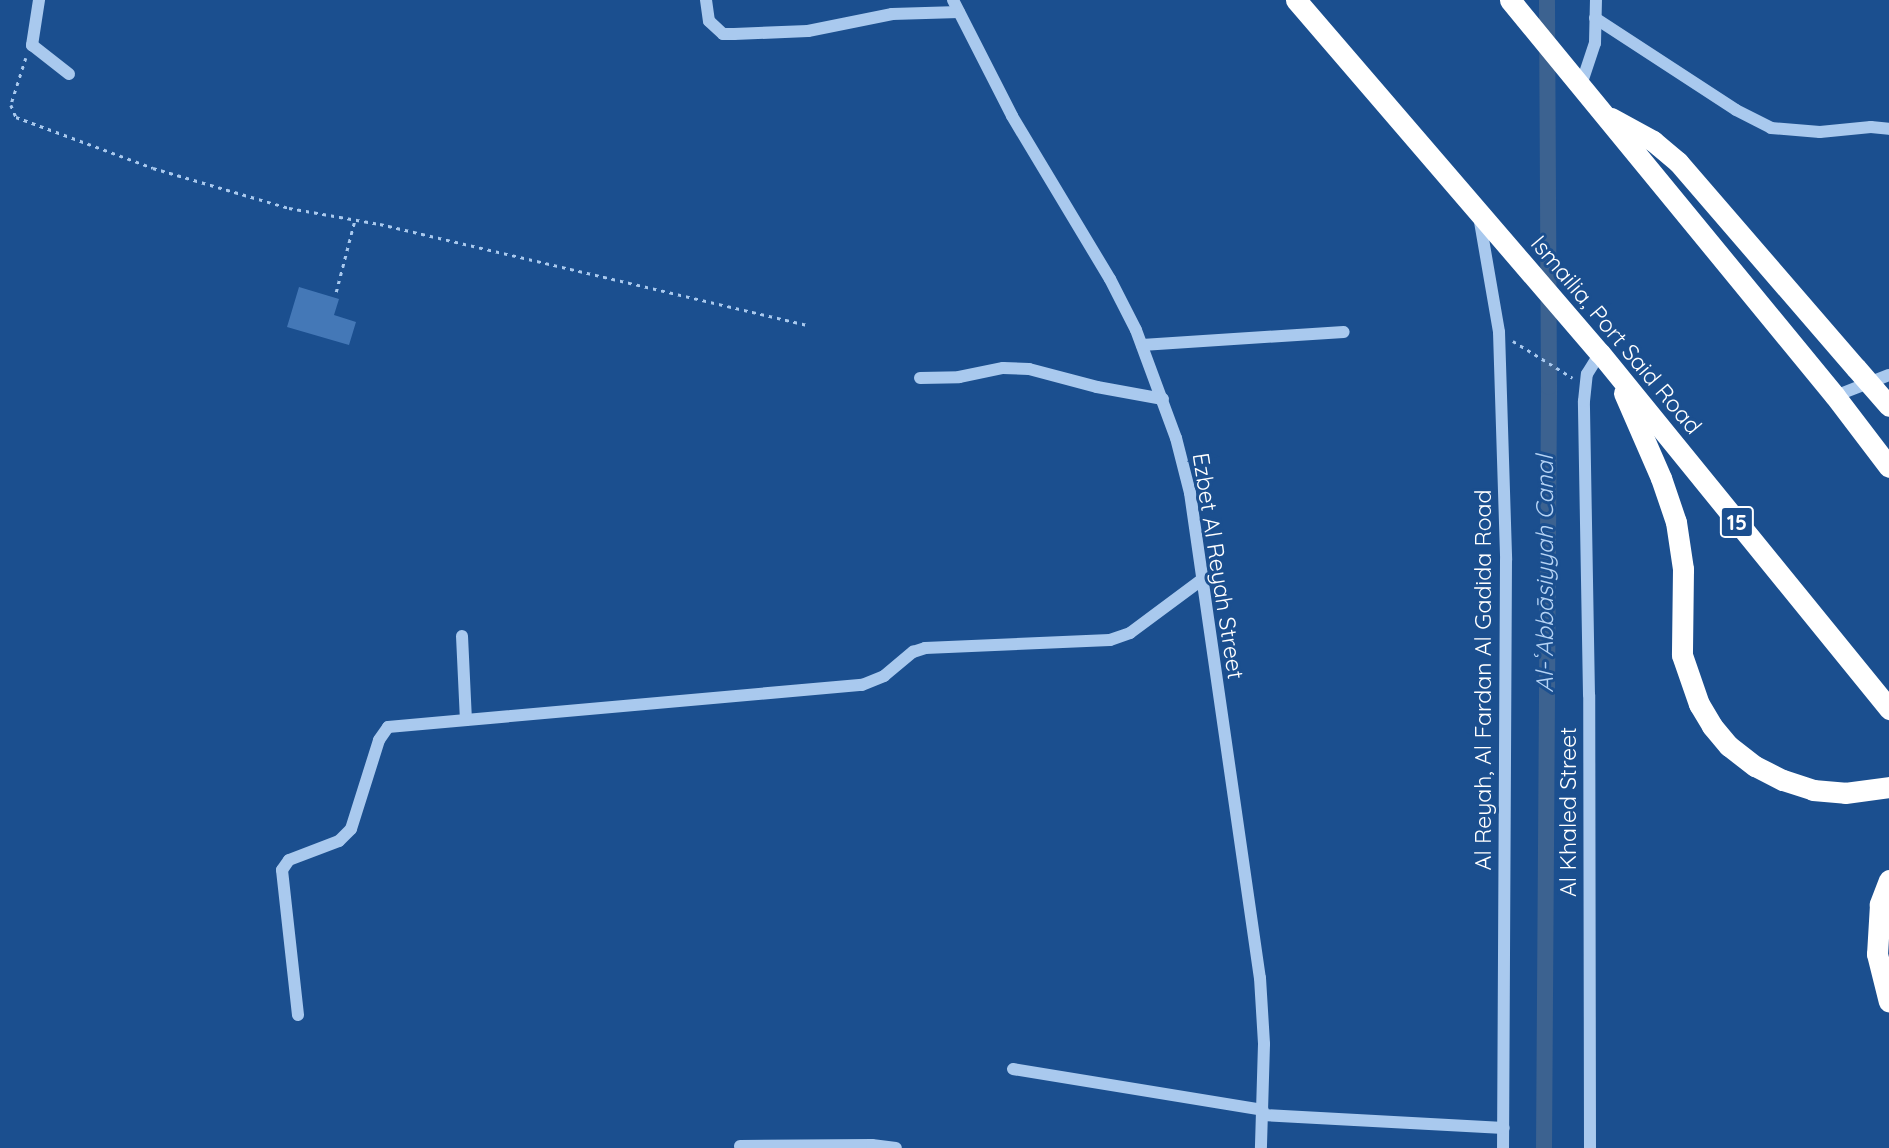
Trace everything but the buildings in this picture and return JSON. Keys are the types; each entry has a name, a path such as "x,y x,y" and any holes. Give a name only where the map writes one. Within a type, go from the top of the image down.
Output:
{"highway":[{"name":"Ismailia, Port Said Road","path":"1296,0 1600,353 1889,709"},
{"path":"1512,2 1835,396 1889,467"},
{"path":"1606,116 1638,131 1678,162 1889,406"},
{"path":"1617,374 1661,478 1676,522 1683,569 1682,655 1689,680 1712,726 1730,746 1755,766 1783,780 1813,790 1845,793 1889,787"},
{"path":"1889,880 1880,904 1877,954 1889,1002"}],"street":[{"path":"38,0 32,46 69,74"},
{"path":"706,0 709,21 723,34 808,30 892,13 956,6"},
{"path":"1581,85 1591,61 1596,0"},
{"name":"Ezbet Al Reyah Street","path":"956,6 1013,116 1110,279 1142,345 1163,399 1190,493 1200,581 1260,978 1263,1112 1261,1148"},
{"path":"1595,18 1736,110 1771,128 1820,132 1871,127 1889,129"},
{"name":"Al Reyah, Al Fardan Al Gadida Road","path":"1485,221 1499,332 1504,520 1503,1148"},
{"path":"1142,345 1344,332"},
{"name":"Al Khaled Street","path":"1590,1148 1589,695 1584,401 1587,374 1600,353"},
{"path":"920,378 959,377 1003,368 1029,369 1163,399"},
{"path":"1835,396 1889,375"},
{"path":"298,1015 282,877 284,864 296,856 339,841 351,829 384,730 393,726 862,685 884,676 912,652 925,648 1110,640 1130,633 1200,581"},
{"path":"462,636 466,720"},
{"path":"1013,1069 1263,1112 1504,1129"},
{"path":"740,1146 850,1144 896,1148"}],"path":[{"path":"32,46 19,70 11,105 16,117 219,189 289,208 355,219 807,325"},
{"path":"336,292 355,219"},
{"path":"1515,342 1575,380"}],"waterway":[{"name":"Al-ʿAbbāsiyyah Canal","path":"1544,1148 1549,387 1547,0"}]}
